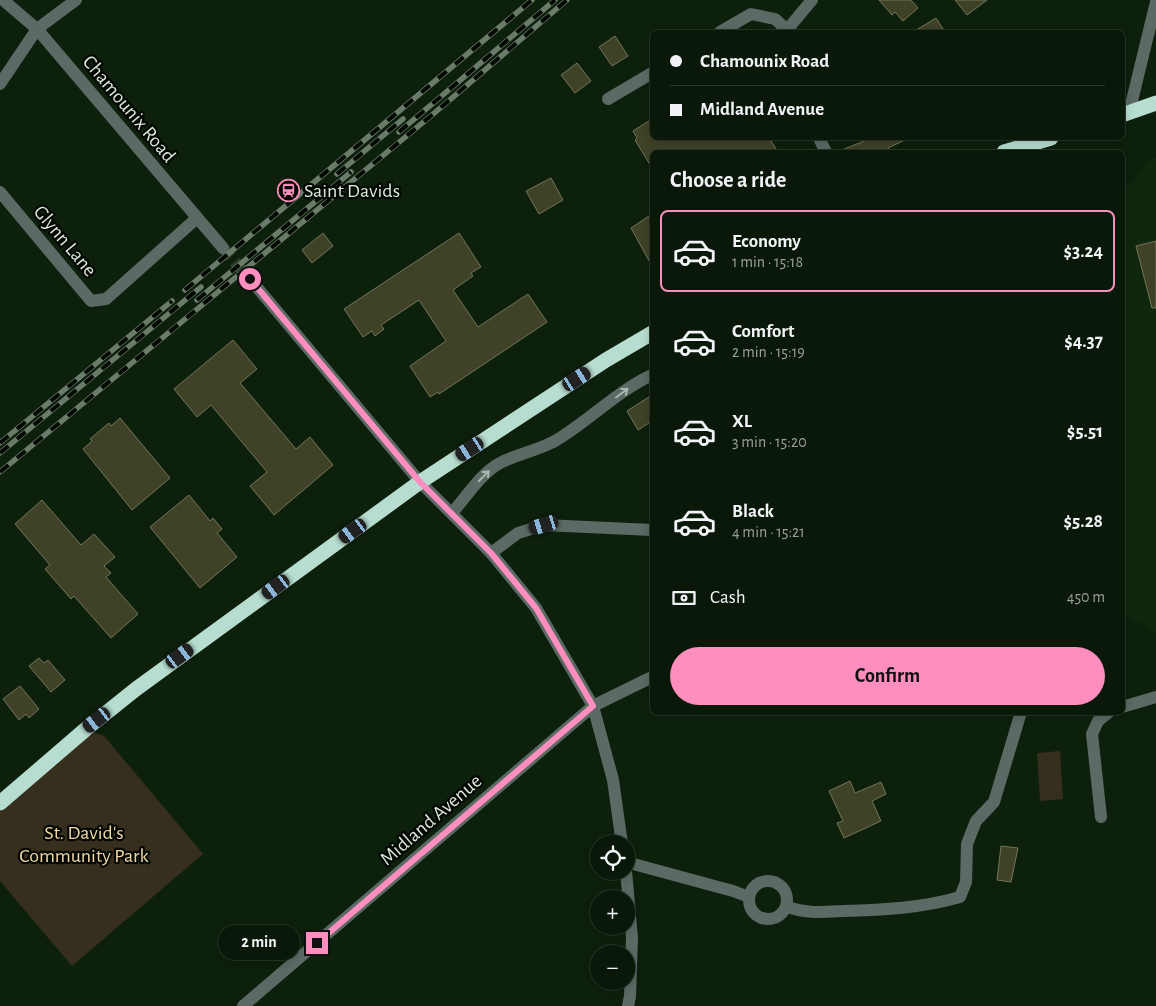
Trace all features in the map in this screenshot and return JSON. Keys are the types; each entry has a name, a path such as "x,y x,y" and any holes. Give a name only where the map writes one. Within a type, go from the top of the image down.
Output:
{"highway":[{"path":"1126,114 1156,103"},
{"path":"1126,114 1156,109"},
{"path":"1011,150 1044,140"},
{"path":"0,804 86,729 136,689 420,482 606,360 650,334"}],"street":[{"name":"Chamounix Road","path":"2,0 38,30 223,248"},
{"path":"0,84 38,30 76,0"},
{"path":"789,30 812,0"},
{"path":"1126,114 1155,22 1156,2"},
{"path":"723,30 751,14 775,19 787,30"},
{"path":"608,99 650,74"},
{"name":"Glynn Lane","path":"0,192 90,301 106,299 197,218"},
{"path":"250,279 420,482 491,553 536,608 593,706 613,780 621,835"},
{"path":"452,513 486,473 501,463 558,439 635,383 650,376"},
{"path":"491,553 518,533 544,525 650,530"},
{"name":"Midland Avenue","path":"243,1006 593,706 650,678"},
{"path":"1125,706 1156,697"},
{"path":"786,906 802,912 889,910 944,902 960,897 966,882 967,844 976,820 994,802 1020,715"},
{"path":"1101,818 1092,734 1098,721 1105,715"},
{"path":"635,864 733,890 749,897"},
{"path":"627,880 632,938 628,1006"},
{"path":"772,882 781,886 785,892 786,906 777,917 764,919 752,911 749,897 760,883 772,882"}],"shaded area":[{"path":"1156,157 1156,632 1125,615 1125,190 1152,158"}],"green space":[{"name":"St. David's Community Park","path":"86,729 104,736 203,854 72,966 0,881 0,804"},
{"path":"1060,751 1063,799 1040,801 1037,753"}],"building":[{"path":"879,0 911,0 918,8 903,21 895,12 892,15"},
{"path":"955,0 987,0 967,15"},
{"path":"936,18 944,30 916,30"},
{"path":"615,36 628,56 612,66 599,47"},
{"path":"577,63 591,81 575,93 561,75"},
{"path":"650,120 650,140 770,140 777,150 650,150 650,165 635,140 637,138 633,131"},
{"path":"905,140 888,148 889,150 842,150 864,141"},
{"path":"551,178 563,200 539,214 526,191"},
{"path":"650,215 650,262 631,228"},
{"path":"323,233 333,246 312,263 302,250"},
{"path":"459,233 481,267 471,273 473,276 453,290 478,327 528,294 547,322 439,394 438,392 430,397 410,366 446,341 419,300 381,325 384,329 375,336 372,331 363,337 344,309"},
{"path":"1156,241 1156,308 1152,308 1136,246"},
{"path":"233,340 257,369 240,383 296,449 310,437 333,465 274,515 250,486 267,472 211,405 197,417 174,389"},
{"path":"650,396 650,422 638,430 627,411"},
{"path":"120,418 170,478 132,510 83,449 92,441 90,439 109,423 111,426"},
{"path":"189,495 210,521 213,518 222,529 217,533 237,557 200,588 150,527"},
{"path":"42,500 81,545 94,534 115,557 104,566 111,573 106,577 138,614 111,638 74,596 71,599 45,569 50,565 15,524"},
{"path":"39,658 44,663 48,660 65,680 51,692 29,666"},
{"path":"20,686 39,709 29,718 26,714 19,720 3,699"},
{"path":"850,781 855,793 881,782 886,794 872,801 881,821 844,838 837,823 843,821 829,791"},
{"path":"1001,846 1018,848 1011,882 997,880"}],"tunnel":[{"path":"223,248 250,279"}],"railway":[{"path":"185,290 532,0"},
{"path":"399,132 555,0"},
{"path":"0,472 432,115 567,0"},
{"path":"337,174 403,119"},
{"path":"197,300 351,172"},
{"path":"0,453 201,287"},
{"path":"0,443 172,301"}],"place":[{"name":"Saint Davids","path":"288,191"}],"route":[{"path":"250,279 420,482 491,553 536,608 593,706 317,943"}]}
